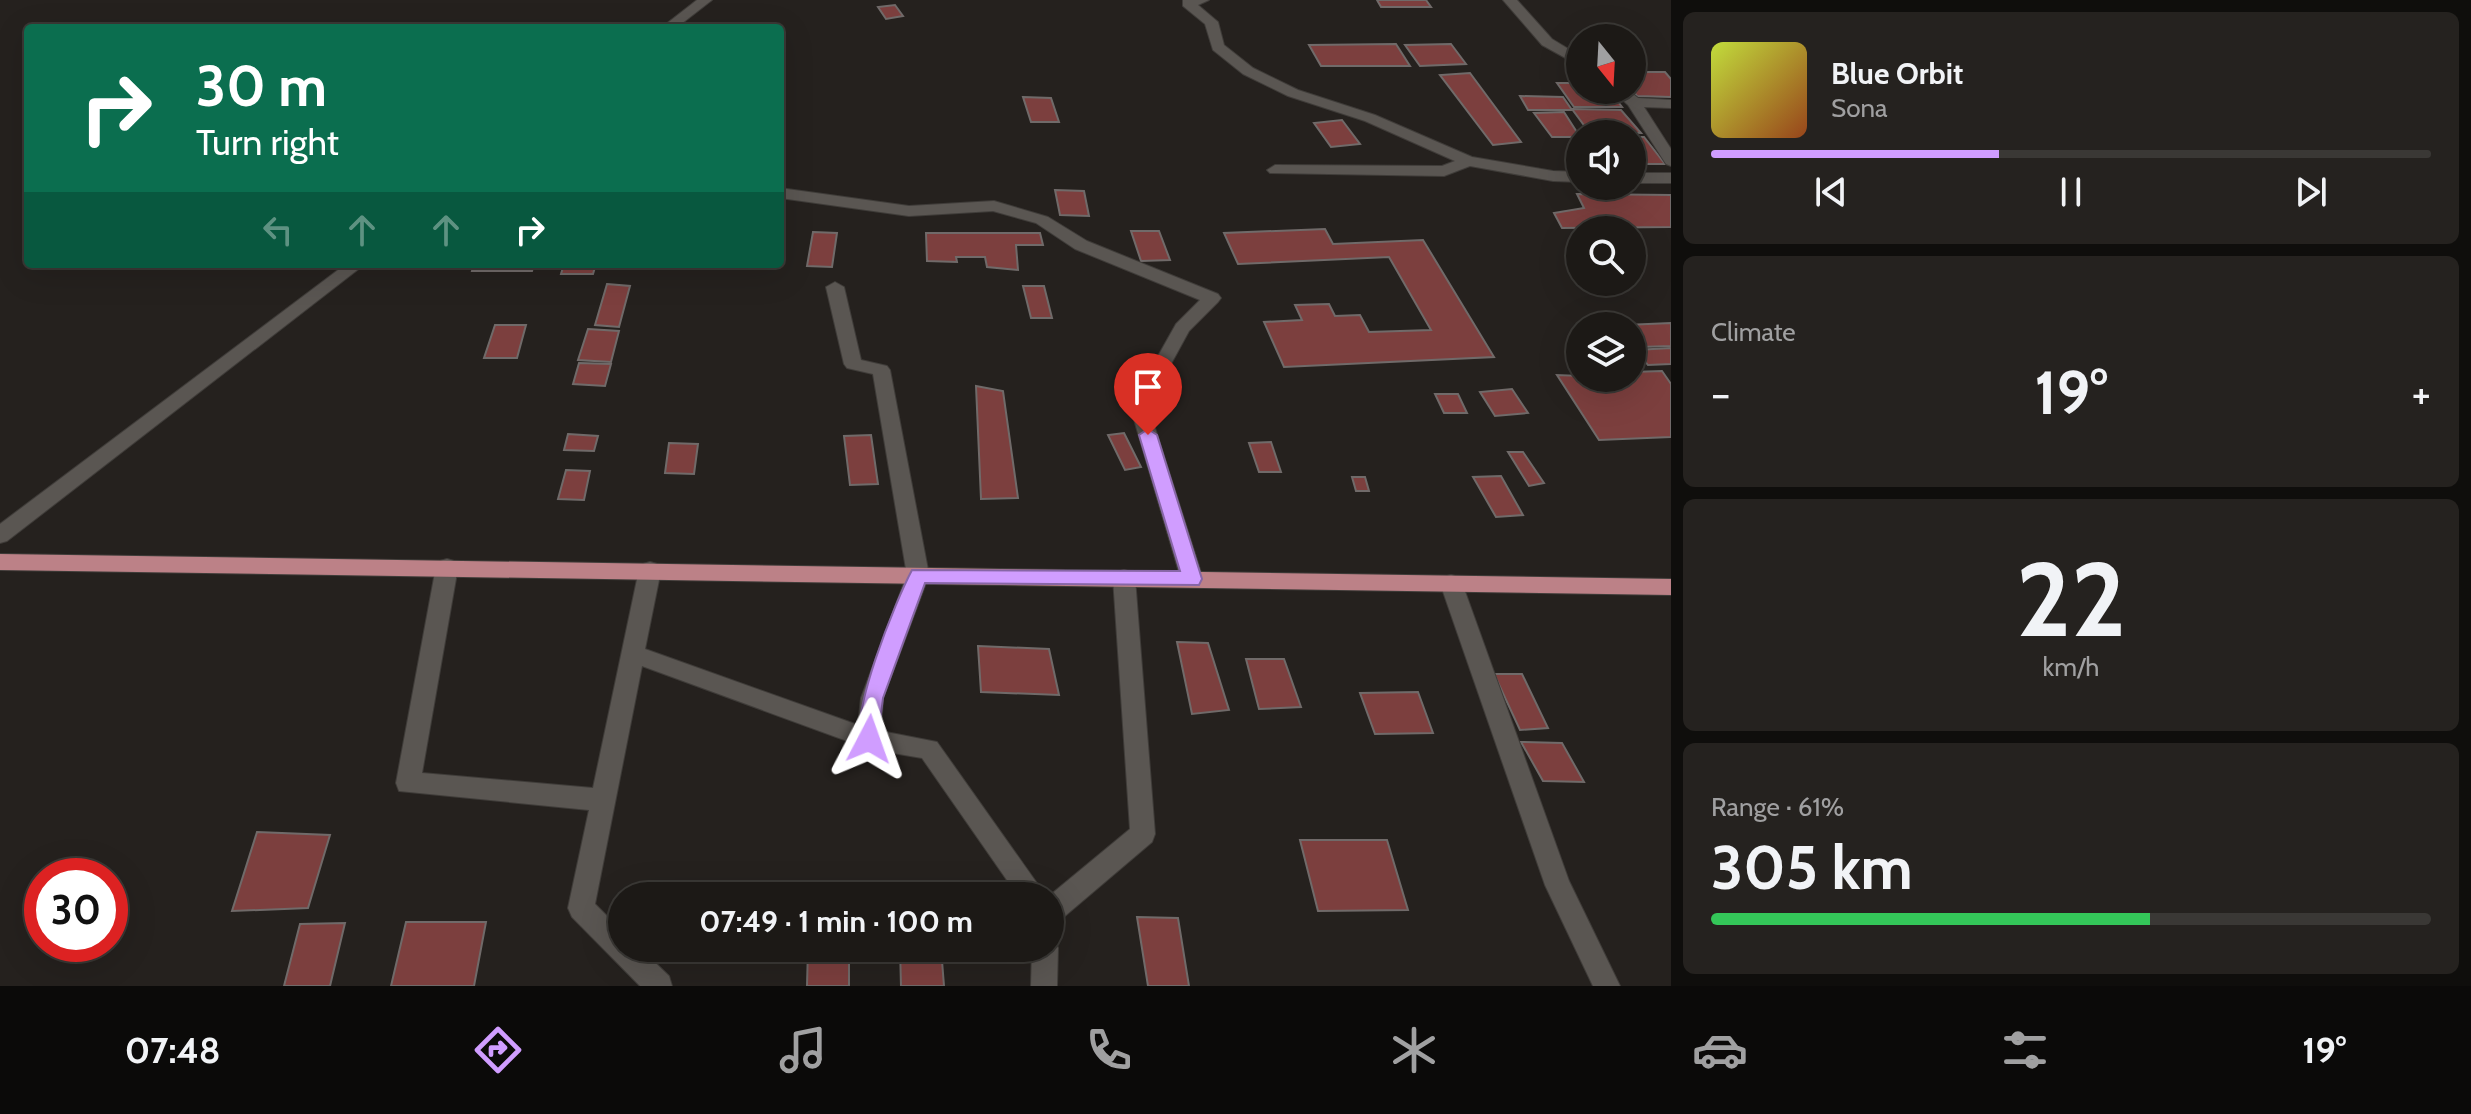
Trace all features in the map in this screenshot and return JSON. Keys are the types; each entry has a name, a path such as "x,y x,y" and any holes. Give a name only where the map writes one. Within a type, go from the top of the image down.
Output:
{"main road":[{"path":"0,562 1671,587"}],"street":[{"path":"673,24 705,0"},
{"path":"1202,0 1188,3 1211,22 1218,47 1248,71 1293,93 1370,118 1468,161 1566,176"},
{"path":"1510,0 1547,42 1566,54"},
{"path":"1646,103 1671,104"},
{"path":"1635,104 1671,161"},
{"path":"1275,170 1444,171 1468,161"},
{"path":"1646,178 1671,178"},
{"path":"784,194 909,211 994,206 1042,220 1081,245 1212,298 1182,328 1139,406 1192,579"},
{"path":"0,535 352,268"},
{"path":"835,287 853,364 881,370 918,575 872,698 869,739"},
{"path":"447,567 408,783 605,800"},
{"path":"650,570 581,908 659,986"},
{"path":"1064,900 1143,834 1124,578"},
{"path":"1451,583 1558,885 1607,986"},
{"path":"633,654 869,739 929,749 1023,882"},
{"path":"1044,986 1045,962"}],"building":[{"path":"1377,0 1426,0 1431,7 1381,7"},
{"path":"895,5 903,16 886,19 878,7"},
{"path":"1396,44 1410,66 1321,66 1309,45"},
{"path":"1451,44 1466,64 1420,66 1405,45"},
{"path":"1646,72 1665,72 1671,79 1671,97 1646,96"},
{"path":"1470,73 1521,142 1493,145 1440,75"},
{"path":"1557,83 1566,83 1566,96"},
{"path":"1520,96 1563,97 1572,110 1528,110"},
{"path":"1023,97 1051,98 1059,122 1031,122"},
{"path":"1572,104 1620,104 1622,107 1574,107"},
{"path":"1572,109 1621,110 1630,120 1580,120"},
{"path":"1564,112 1569,120 1566,120 1566,137 1552,137 1534,113"},
{"path":"1342,120 1360,144 1331,147 1314,123"},
{"path":"1646,140 1665,164 1646,164"},
{"path":"1055,190 1084,191 1089,216 1060,215"},
{"path":"1646,195 1671,195 1671,227 1646,227 1646,216 1566,216 1566,228 1562,228 1554,213 1584,208 1580,200 1646,200"},
{"path":"1325,229 1333,244 1423,240 1494,357 1284,367 1264,322 1302,320 1295,305 1329,304 1335,316 1360,315 1369,332 1431,330 1389,257 1238,264 1224,233"},
{"path":"1131,231 1159,231 1170,260 1141,261"},
{"path":"813,232 837,233 832,267 807,266"},
{"path":"926,233 1040,233 1043,245 1016,245 1018,270 987,267 985,257 956,257 957,262 927,261"},
{"path":"473,268 533,268 532,271 472,271"},
{"path":"563,268 595,268 593,274 561,274"},
{"path":"607,284 630,286 619,327 595,325"},
{"path":"1023,286 1044,286 1052,318 1031,318"},
{"path":"1671,323 1671,346 1646,347 1646,324"},
{"path":"495,325 526,325 517,358 484,358"},
{"path":"588,329 619,331 611,362 578,360"},
{"path":"1671,348 1671,364 1648,365 1646,349"},
{"path":"579,363 611,364 605,386 573,384"},
{"path":"1662,371 1671,384 1671,437 1599,440 1568,392 1646,392 1646,372"},
{"path":"1557,375 1566,375 1566,389"},
{"path":"976,386 1003,391 1018,498 981,499"},
{"path":"1512,389 1528,413 1495,416 1480,392"},
{"path":"1435,394 1458,394 1467,413 1444,413"},
{"path":"1124,433 1141,467 1125,470 1108,435"},
{"path":"568,434 598,436 594,451 564,450"},
{"path":"871,435 878,484 850,485 844,436"},
{"path":"1271,442 1281,472 1259,472 1249,443"},
{"path":"669,443 698,444 694,474 665,473"},
{"path":"1508,452 1523,452 1544,483 1529,486"},
{"path":"566,470 590,471 584,500 558,499"},
{"path":"1501,476 1523,515 1496,517 1473,477"},
{"path":"1352,477 1365,477 1369,491 1356,491"},
{"path":"1177,642 1208,643 1229,710 1192,714"},
{"path":"978,646 1049,649 1059,695 981,692"},
{"path":"1246,659 1284,659 1301,707 1259,709"},
{"path":"1494,674 1522,674 1548,728 1520,730"},
{"path":"1418,692 1433,733 1375,734 1360,693"},
{"path":"1521,742 1562,743 1584,782 1543,781"},
{"path":"257,832 330,835 308,908 232,911"},
{"path":"1300,840 1387,840 1408,910 1318,911"},
{"path":"1137,917 1178,918 1189,986 1148,986"},
{"path":"406,922 486,922 474,986 391,986"},
{"path":"345,923 330,986 284,986 300,924"},
{"path":"808,962 849,962 849,986 807,986"},
{"path":"900,962 942,962 944,986 901,986"}],"route":[{"path":"869,739 872,698 918,575 1192,579 1148,435"}]}
